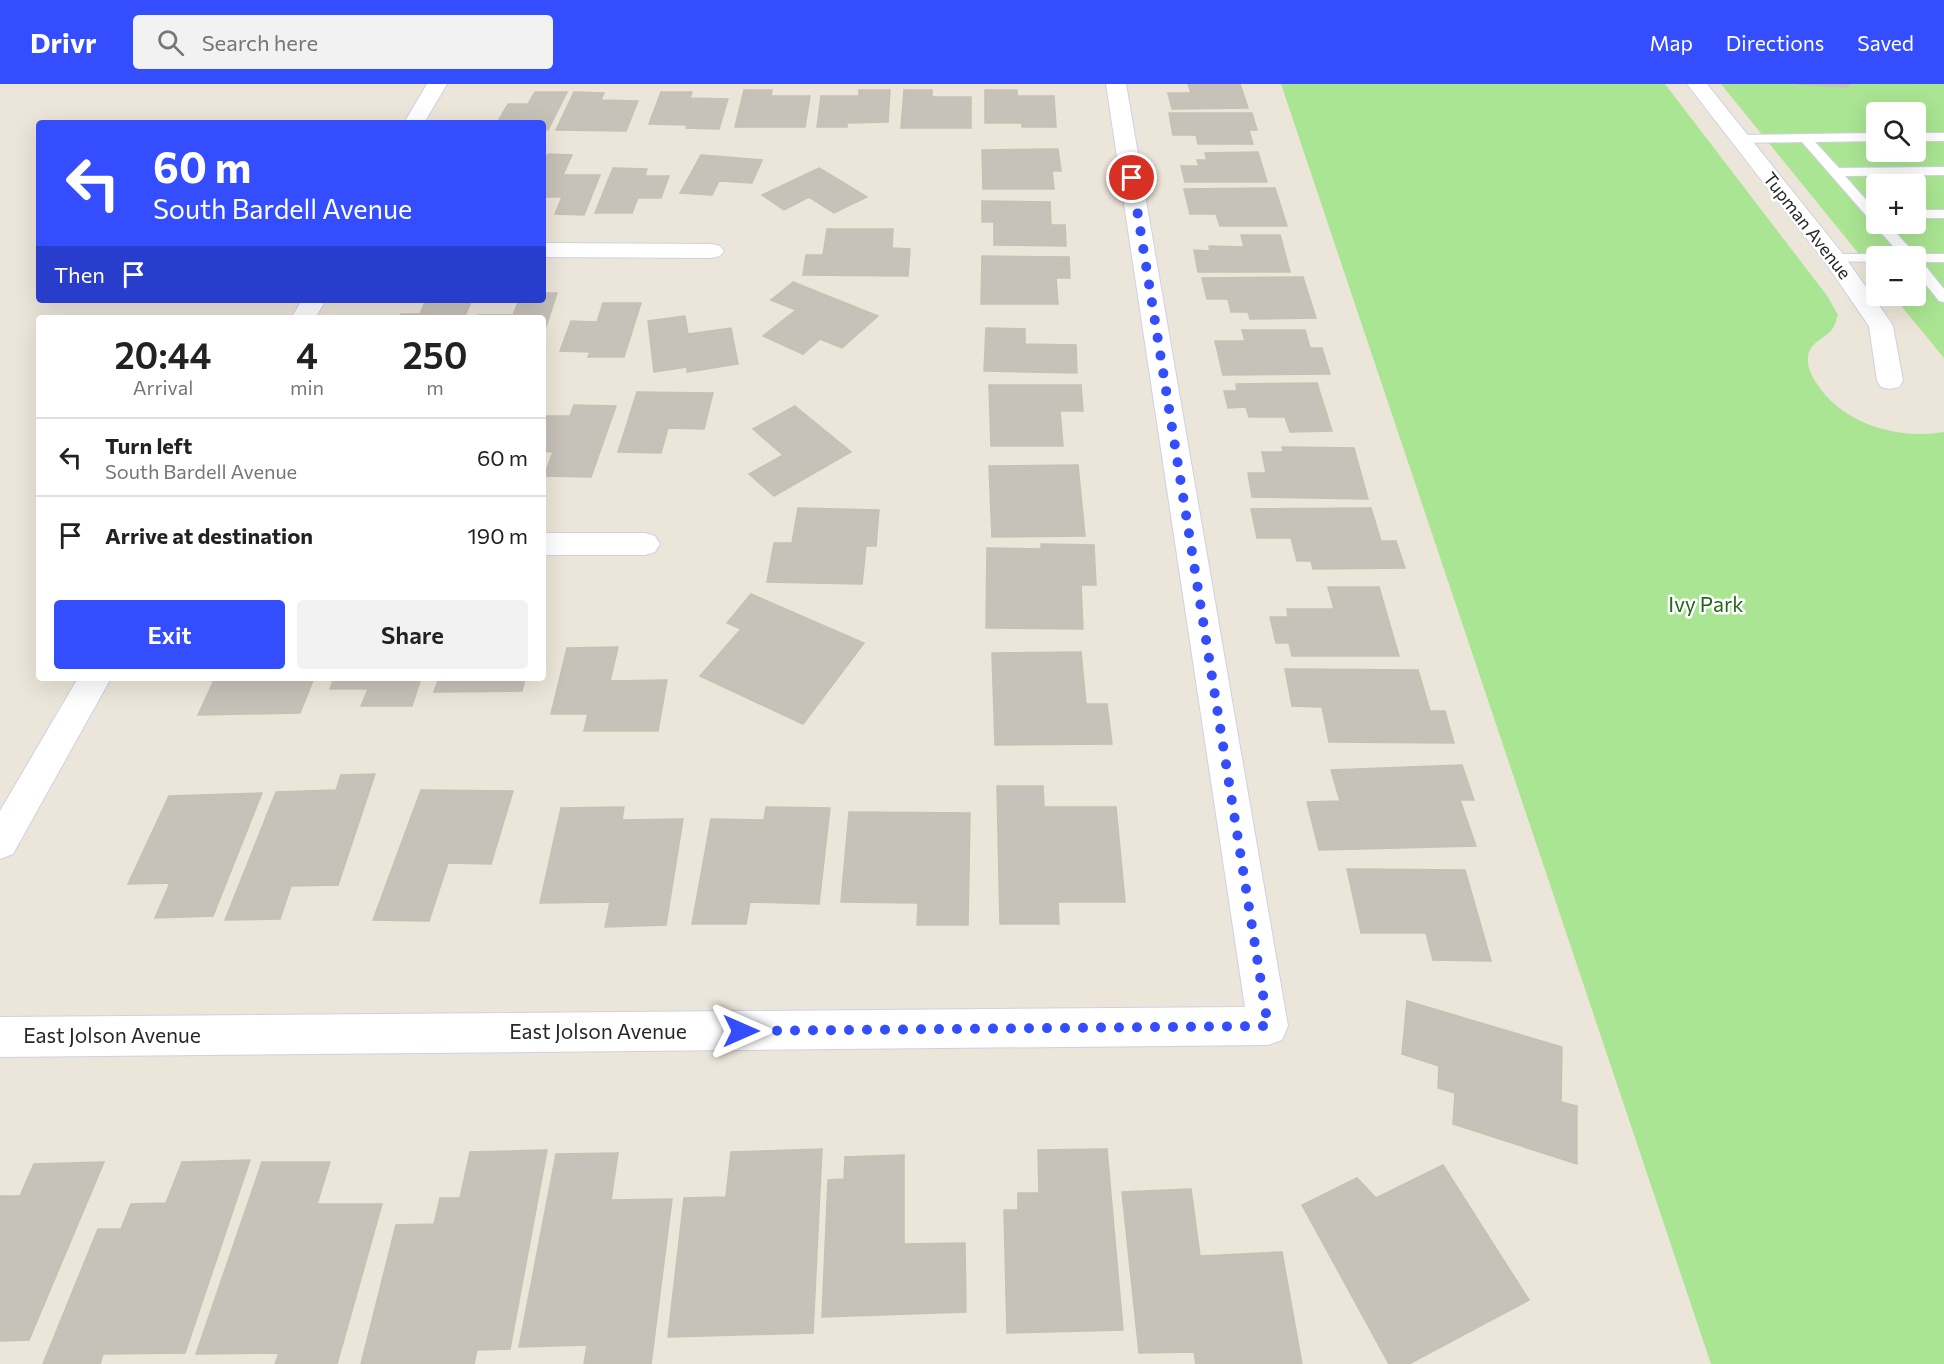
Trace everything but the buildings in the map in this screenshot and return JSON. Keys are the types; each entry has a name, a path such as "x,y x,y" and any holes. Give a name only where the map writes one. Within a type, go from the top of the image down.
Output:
{"street":[{"path":"416,120 436,84"},
{"name":"East Jolson Avenue","path":"0,1037 1268,1026 1116,84"},
{"name":"Tupman Avenue","path":"1697,84 1834,258 1881,326 1890,381"},
{"path":"546,250 712,251"},
{"path":"546,544 645,544"},
{"path":"0,843 93,681"}],"lane":[{"path":"1740,139 1866,137"},
{"path":"1926,137 1944,137"},
{"path":"1805,138 1866,205"},
{"path":"1837,172 1944,171"},
{"path":"1926,214 1944,214"},
{"path":"1890,234 1901,246"},
{"path":"1834,258 1866,258"},
{"path":"1926,258 1944,258"},
{"path":"1926,276 1944,298"}],"green space":[{"name":"Ivy Park","path":"1281,84 1665,84 1828,297 1838,315 1833,328 1814,344 1808,358 1812,375 1828,398 1841,410 1856,419 1890,431 1908,434 1944,432 1944,1364 1711,1364"},
{"path":"1721,84 1944,84 1944,358 1901,306 1926,306 1926,246 1866,246 1866,263"}],"route":[{"path":"741,1031 1268,1026 1132,178"}]}
